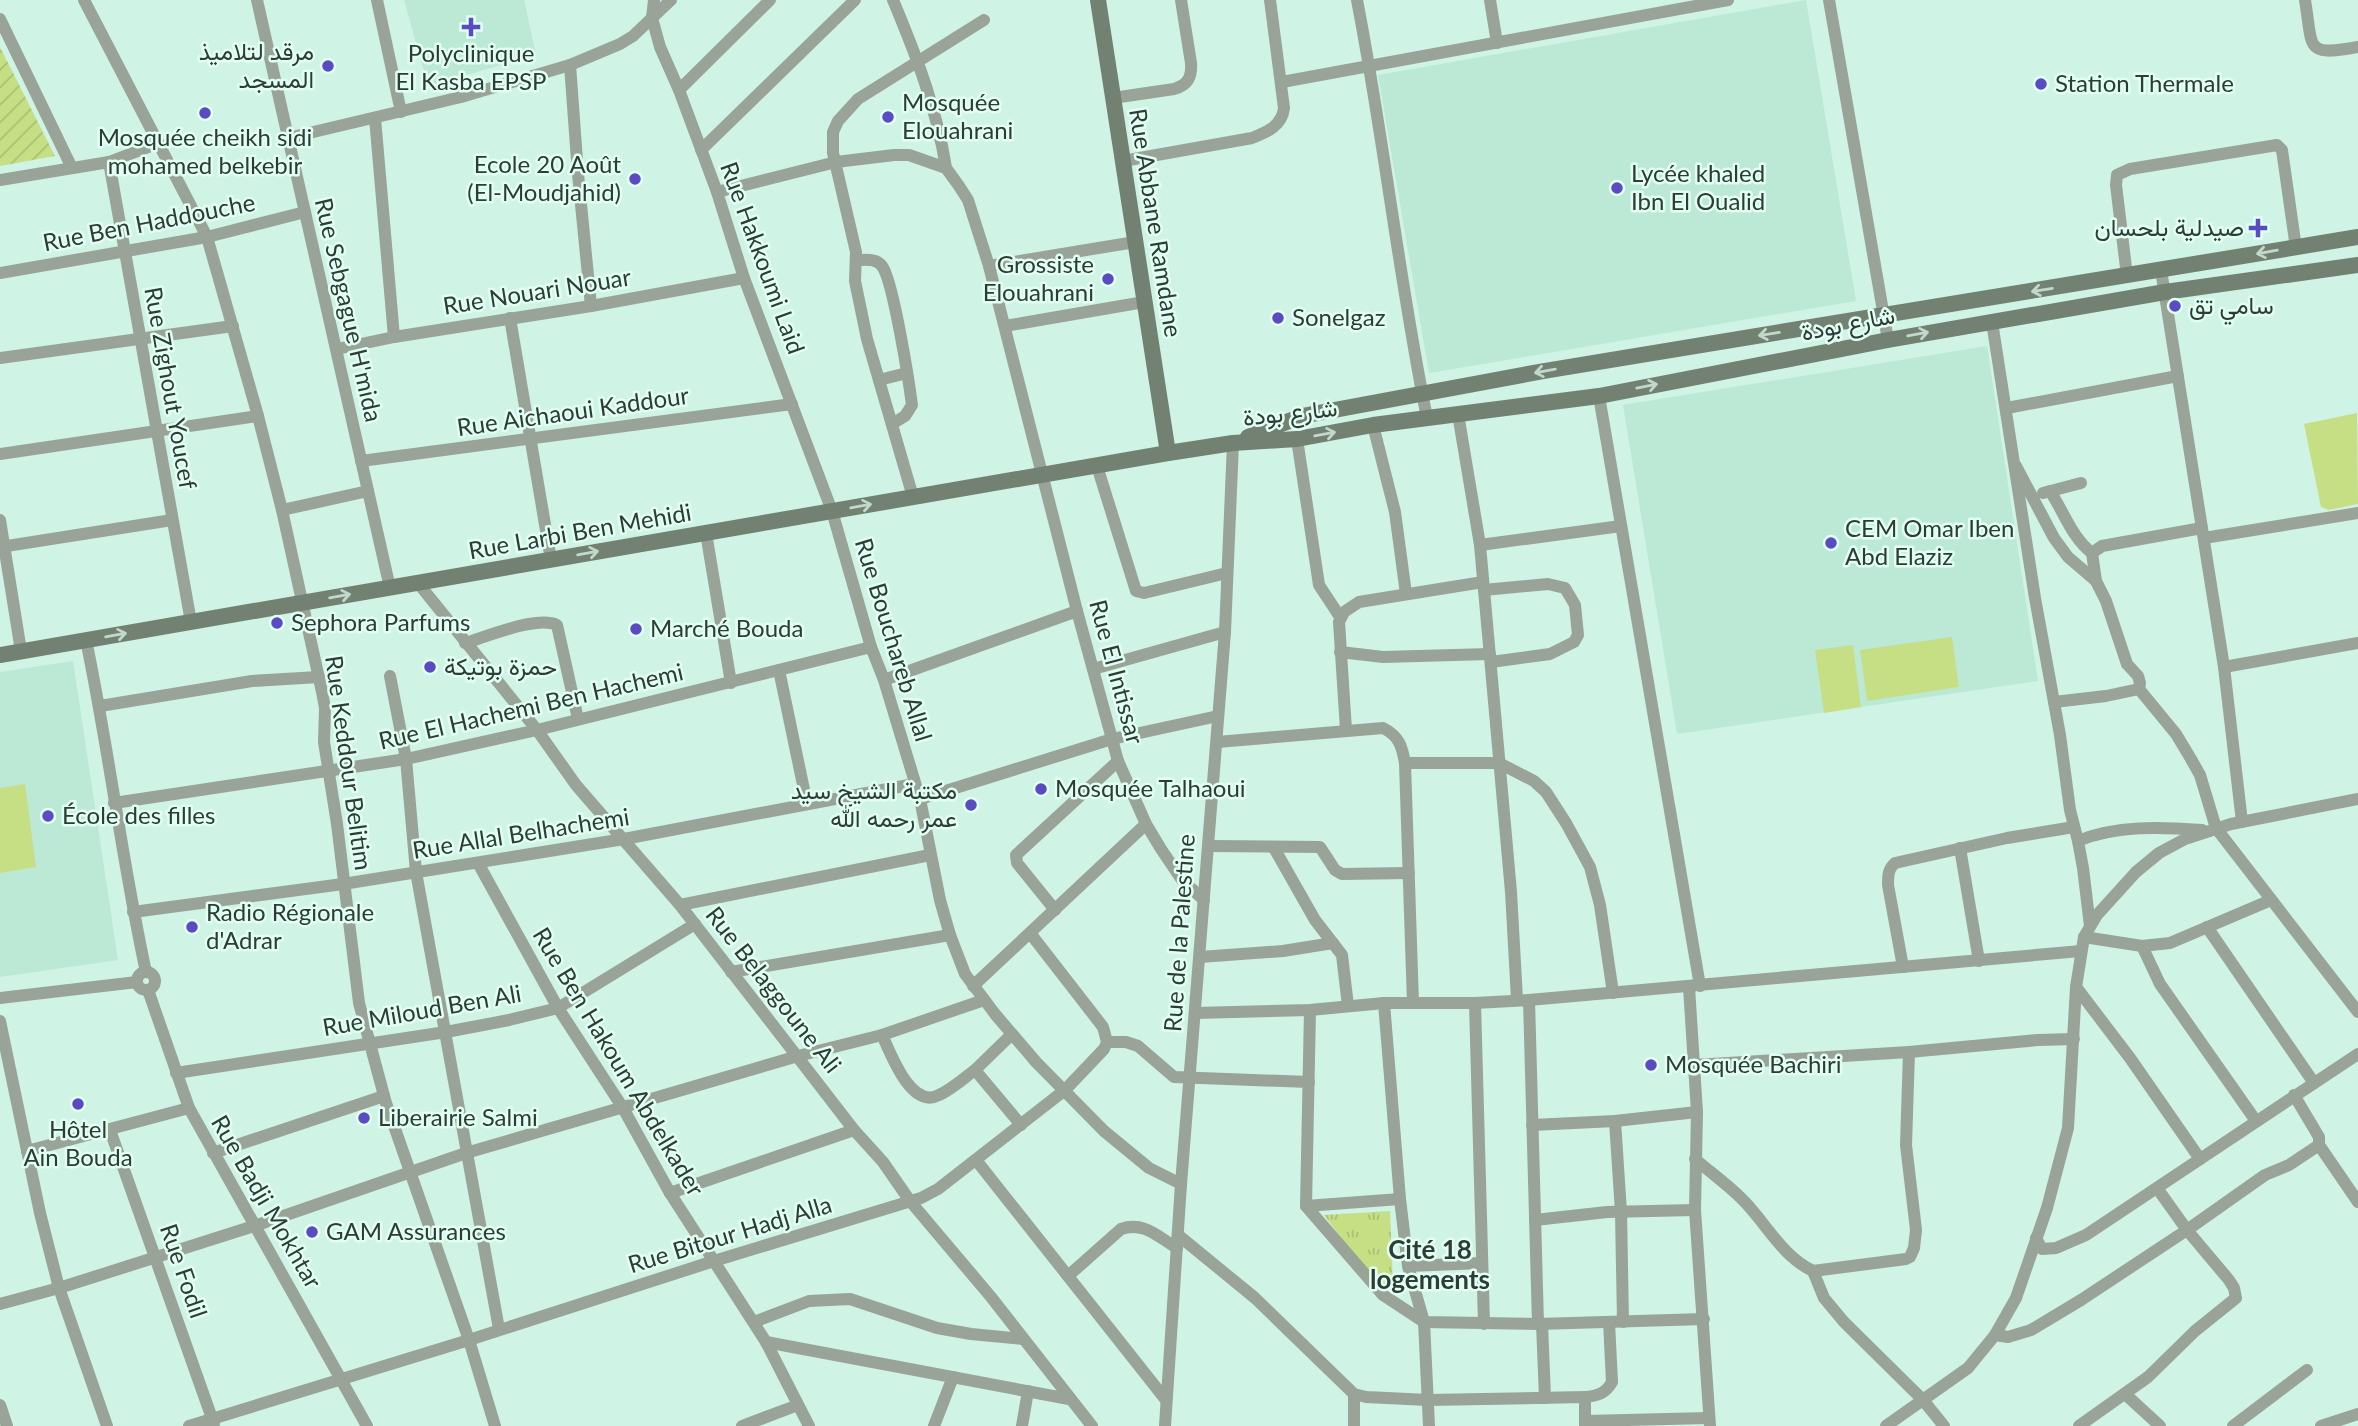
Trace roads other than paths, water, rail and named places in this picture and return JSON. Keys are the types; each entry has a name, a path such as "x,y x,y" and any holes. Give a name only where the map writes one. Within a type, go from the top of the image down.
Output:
{"street":[{"name":"Rue Keddour Belitim","path":"84,0 206,237 233,326 282,510 325,708 323,730 356,990 384,1096 495,1426"},
{"name":"Rue Sebgague H'mida","path":"257,0 390,588"},
{"path":"377,0 401,112"},
{"path":"652,18 654,0"},
{"path":"288,138 401,112 570,65 633,36 671,0"},
{"path":"679,90 770,0"},
{"path":"701,150 855,0"},
{"path":"717,192 836,162 879,155 909,155 946,168 918,60 893,0"},
{"name":"Rue Abbane Ramdane","path":"1098,0 1168,453"},
{"path":"1113,98 1183,87 1189,80 1192,74 1191,63 1181,0"},
{"path":"1123,160 1252,138 1279,122 1283,114 1282,82 1270,0"},
{"path":"1357,0 1411,340 1427,418"},
{"path":"1490,0 1497,43"},
{"path":"1282,82 1728,0"},
{"path":"1829,0 1888,340"},
{"path":"2305,0 2314,47 2327,53 2358,47"},
{"name":"Rue Hakkoumi Laid","path":"652,18 660,47 717,192 744,278 832,511"},
{"path":"0,19 72,168"},
{"path":"913,498 867,339 855,281 857,260 832,143 838,121 859,99 985,20"},
{"path":"570,65 591,306"},
{"path":"375,118 394,337"},
{"path":"0,180 109,162 159,143"},
{"path":"2127,276 2116,178 2123,171 2157,165 2280,145 2296,247"},
{"name":"Rue Zighout Youcef","path":"109,162 191,622"},
{"name":"Rue El Intissar","path":"946,168 968,200 989,266 1118,761 1146,824 1182,880 1204,900"},
{"name":"Rue Ben Haddouche","path":"0,273 206,237 305,212"},
{"name":"شارع بودة","path":"1233,443 1302,416 1544,370 2358,237"},
{"path":"989,266 1135,242"},
{"path":"857,260 874,260 884,268 907,373 912,405 905,416 892,424"},
{"name":"شارع بودة","path":"1233,443 1297,439 1373,425 1599,396 1888,340 2165,292 2358,265"},
{"path":"2161,270 2224,667 2242,821"},
{"name":"Rue Nouari Nouar","path":"337,349 744,278"},
{"path":"1006,326 1144,302"},
{"path":"510,318 551,560"},
{"path":"1992,322 2007,408 2012,460 2083,868 2087,932"},
{"path":"0,358 233,326"},
{"path":"879,380 907,373"},
{"path":"2007,408 2178,376"},
{"path":"1585,1397 1585,1424 1710,1422 1695,1210 1695,986 1599,396"},
{"name":"Rue Aichaoui Kaddour","path":"361,461 792,404"},
{"path":"1458,414 1480,545 1523,1000 1545,1398"},
{"path":"0,454 258,416"},
{"path":"1373,425 1395,512 1406,594"},
{"path":"1297,439 1319,585 1340,617 1346,730"},
{"name":"Rue Larbi Ben Mehidi","path":"0,655 1233,443"},
{"name":"Rue de la Palestine","path":"1165,1426 1181,1184 1217,743 1233,443"},
{"path":"2012,460 2054,538 2068,557 2096,581"},
{"path":"1097,466 1136,591 1144,593 1227,573"},
{"path":"2032,495 2081,483"},
{"path":"282,510 368,491"},
{"path":"2050,491 2063,510 2075,536 2092,553 2096,581 2106,601 2127,664 2138,676 2139,689 2176,734 2200,775 2211,829 2354,997 2358,1012"},
{"name":"Rue Bouchareb Allal","path":"832,511 871,647 884,680 920,799 930,855 950,935 965,974 1012,1034 1104,1131 1149,1168 1181,1184"},
{"path":"2092,553 2102,546 2358,513"},
{"path":"0,520 2,547 22,651"},
{"path":"2,547 172,520"},
{"path":"1480,545 1621,526"},
{"path":"706,533 731,683"},
{"name":"Rue Belaggoune Ali","path":"418,583 537,730 576,785 680,905 854,1130 883,1162 910,1201 1092,1426"},
{"path":"1340,617 1359,602 1406,594 1484,586 1548,584 1565,588 1575,606 1578,635 1574,642 1550,654 1491,658 1383,657 1340,652"},
{"path":"884,680 1077,611"},
{"path":"465,643 536,623 548,621 557,625 578,719"},
{"path":"1093,669 1224,632"},
{"path":"86,640 100,706 133,912 146,972"},
{"path":"2224,667 2358,643"},
{"name":"Rue El Hachemi Ben Hachemi","path":"114,803 406,759 537,730 871,647"},
{"path":"779,670 807,804"},
{"path":"390,676 406,759 416,872 499,1329"},
{"path":"100,706 252,681 319,677"},
{"path":"2054,702 2139,689"},
{"path":"920,799 1112,738 1218,716"},
{"path":"1217,743 1383,728 1391,732 1402,745 1405,762 1413,1003"},
{"path":"1055,910 1017,863 1016,855 1118,761"},
{"path":"1405,762 1499,763 1534,780 1546,792 1590,867 1600,905 1613,993"},
{"name":"Rue Allal Belhachemi","path":"133,912 478,863 624,839 914,784"},
{"path":"1886,1426 1968,1368 1995,1335 2016,1298 2047,1209 2068,1128 2076,987 2081,951 2087,932 2113,895 2159,853 2211,829 2358,799"},
{"path":"973,986 1146,824"},
{"path":"1903,967 1888,885 1891,867 1895,863 2074,827"},
{"path":"2078,841 2097,834 2165,827 2211,829"},
{"path":"1208,846 1320,847 1335,870 1342,874 1409,873"},
{"path":"1274,848 1315,920 1342,955 1348,1006"},
{"path":"1961,848 1979,961"},
{"path":"680,905 930,855"},
{"name":"Rue Ben Hakoum Abdelkader","path":"478,863 558,1008 623,1108 670,1193 766,1342 809,1426"},
{"path":"2087,932 2142,946 2170,943 2271,900"},
{"name":"Rue Miloud Ben Ali","path":"176,1073 446,1032 558,1008 695,924"},
{"path":"2207,927 2314,1083"},
{"path":"1030,933 1103,1027 1107,1042 1126,1042 1138,1046 1152,1056 1170,1076 1190,1079 1308,1082"},
{"path":"731,972 950,935"},
{"path":"1200,957 1283,951 1333,943"},
{"path":"2142,946 2160,984 2256,1121"},
{"path":"1196,1013 1310,1010 1384,1003 1523,1000 2081,951"},
{"path":"146,972 155,978 153,987 148,990 140,988 137,982 138,976 146,972"},
{"path":"0,998 137,982"},
{"path":"2076,987 2200,1158"},
{"name":"Rue Badji Mokhtar","path":"148,990 189,1108 367,1426"},
{"path":"0,1304 254,1226 466,1153 798,1056 882,1035 984,1000"},
{"path":"1384,1003 1399,1199 1408,1266 1424,1322 1429,1426"},
{"path":"1475,1003 1484,1324"},
{"path":"1310,1010 1306,1206 1383,1296 1424,1322 1540,1324 1704,1319"},
{"path":"0,1021 40,1213 59,1288 107,1426"},
{"path":"882,1035 897,1068 916,1093 937,1097 975,1070 1012,1034"},
{"path":"1695,1065 2074,1039"},
{"name":"Rue Bitour Hadj Alla","path":"189,1426 214,1422 340,1379 910,1201 938,1189 1065,1090 1104,1049 1107,1042"},
{"path":"1695,1159 1742,1199 1784,1248 1802,1266 1812,1271 1906,1259 1912,1254 1916,1230 1906,1145 1909,1052"},
{"path":"2036,1238 2042,1249 2056,1248 2086,1235 2358,1054"},
{"path":"975,1070 1021,1125"},
{"path":"2294,1095 2319,1137 2319,1145 2358,1202"},
{"path":"213,1153 384,1096"},
{"path":"27,1151 189,1108"},
{"path":"1532,1125 1615,1121 1697,1112"},
{"path":"1615,1121 1621,1212 1623,1322"},
{"name":"Rue Fodil","path":"110,1130 214,1422"},
{"path":"670,1193 854,1130"},
{"path":"1995,1335 2008,1337 2031,1330 2081,1300 2265,1175 2288,1165 2319,1145"},
{"path":"976,1160 1167,1401"},
{"path":"2079,1426 2097,1421 2195,1331 2236,1298 2229,1280 2186,1230 2157,1188"},
{"path":"1306,1206 1399,1199"},
{"path":"1535,1220 1621,1212 1695,1210"},
{"path":"1068,1276 1121,1229 1132,1225 1178,1241 1263,1305 1354,1394 1366,1397 1427,1400 1597,1396 1608,1390 1612,1382 1609,1322"},
{"path":"1408,1266 1482,1263"},
{"path":"1812,1271 1824,1298 1844,1322 1923,1400 1944,1426"},
{"path":"754,1322 809,1301 850,1299 937,1328 1023,1339"},
{"path":"766,1342 1069,1399"},
{"path":"2233,1426 2307,1370"},
{"path":"933,1426 953,1377"},
{"path":"1022,1426 1028,1391"},
{"path":"1354,1394 1354,1426"},
{"path":"2125,1394 2160,1426"},
{"path":"0,1405 7,1426"},
{"path":"742,1426 798,1405"},
{"path":"2321,1426 2337,1424 2358,1415"}],"place":[{"name":"Polyclinique El Kasba EPSP","path":"471,27"},
{"name":"مرقد لتلاميذ المسجد","path":"328,66"},
{"name":"Station Thermale","path":"2041,84"},
{"name":"Mosquée cheikh sidi mohamed belkebir","path":"205,113"},
{"name":"Mosquée Elouahrani","path":"888,117"},
{"name":"Ecole 20 Août (El-Moudjahid)","path":"635,179"},
{"name":"Lycée khaled Ibn El Oualid","path":"1617,188"},
{"name":"صيدلية بلحسان","path":"2258,228"},
{"name":"Grossiste Elouahrani","path":"1108,279"},
{"name":"سامي تق","path":"2175,306"},
{"name":"Sonelgaz","path":"1278,318"},
{"name":"CEM Omar Iben Abd Elaziz","path":"1831,543"},
{"name":"Sephora Parfums","path":"277,623"},
{"name":"Marché Bouda","path":"636,629"},
{"name":"حمزة بوتيكة","path":"430,667"},
{"name":"Mosquée Talhaoui","path":"1041,789"},
{"name":"مكتبة الشيخ سيد عمر رحمه الله","path":"971,805"},
{"name":"École des filles","path":"48,816"},
{"name":"Radio Régionale d'Adrar","path":"192,927"},
{"name":"Mosquée Bachiri","path":"1651,1065"},
{"name":"Hôtel Ain Bouda","path":"78,1104"},
{"name":"Liberairie Salmi","path":"364,1118"},
{"name":"GAM Assurances","path":"312,1232"}],"district":[{"name":"Cité 18 logements","path":"1430,1265"}]}
